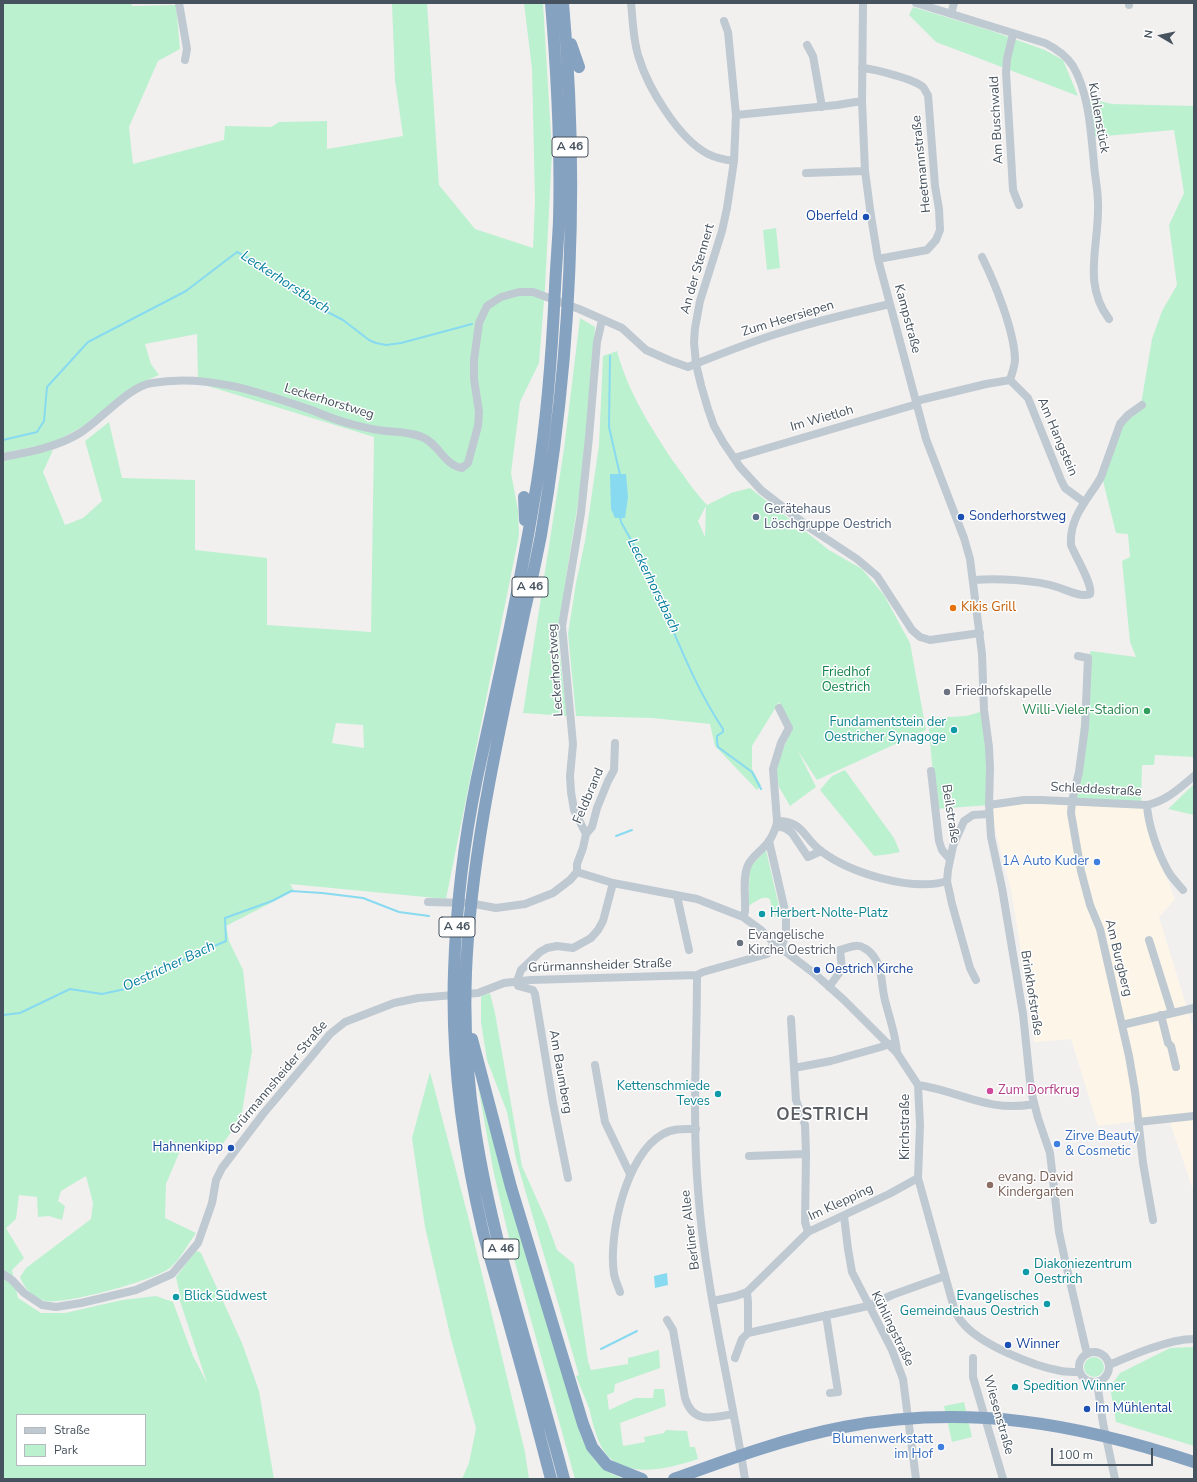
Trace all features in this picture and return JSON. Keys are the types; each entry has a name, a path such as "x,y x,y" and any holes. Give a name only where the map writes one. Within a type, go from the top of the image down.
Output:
{"highway":[{"name":"A 46","path":"551,3 558,114 559,220 546,416 522,565 466,840 455,943 454,1014 457,1083 471,1177 484,1233 515,1342 551,1479"},
{"name":"A 46","path":"563,3 566,29 571,155 568,314 558,414 541,536 494,758 472,890 466,974 466,1014 469,1081 474,1127 482,1172 507,1274 546,1408 564,1479"},
{"path":"566,29 578,67"},
{"path":"570,265 578,232"},
{"path":"542,374 552,342"},
{"path":"522,565 525,520 524,497"},
{"path":"466,1014 511,1187 583,1424 592,1447 607,1465 642,1479"},
{"path":"678,1477 750,1452 814,1434 870,1423 935,1417 992,1418 1033,1422 1115,1438 1194,1462"}],"street":[{"path":"179,3 187,50 185,60"},
{"path":"631,3 638,57 652,87 666,111 676,126 690,141 707,153 722,159 734,161"},
{"name":"Kampstraße","path":"863,3 862,101 865,171 878,259 928,447 964,538 970,559 980,633"},
{"name":"Kuhlenstück","path":"916,3 1053,47 1064,55 1072,65 1078,77 1086,104 1098,207 1093,264 1095,288 1101,308 1109,319"},
{"path":"951,14 954,3"},
{"name":"An der Stennert","path":"724,21 728,32 736,115 734,161 731,188 725,216 700,301 694,342 696,364 708,409 723,442 749,478 761,490 810,528 867,566 877,576 912,630 920,637 930,640 980,633"},
{"name":"Am Buschwald","path":"1013,34 1007,59 1006,72 1013,190 1019,205"},
{"path":"807,45 813,56 822,107"},
{"name":"Heetmannstraße","path":"862,68 871,69 914,82 923,87 928,95 935,186 939,209 940,230 936,240 927,250 878,259"},
{"path":"736,115 822,107 862,101"},
{"path":"806,173 865,171"},
{"path":"917,403 986,384 1010,380 1015,359 1013,344 1004,312 989,271 982,257"},
{"name":"Leckerhorstweg","path":"3,457 54,446 66,441 91,426 122,399 144,385 166,380 218,383 277,399 349,424 423,437 431,442 453,465 462,468 468,463 478,426 479,412 474,379 474,360 479,323 487,306 501,297 519,292 533,292 579,309 622,328 646,350 688,367 696,364"},
{"name":"Zum Heersiepen","path":"696,364 785,331 890,304"},
{"name":"Leckerhorstweg","path":"586,834 574,810 571,792 570,776 573,744 562,626 581,513 598,342 602,320"},
{"name":"Am Hangstein","path":"1010,380 1028,398 1065,488 1084,502"},
{"name":"Im Wietloh","path":"734,458 917,403"},
{"path":"974,580 996,579 1049,584 1080,594 1090,594 1091,591 1089,584 1073,550 1071,540 1077,514 1097,485 1120,424 1128,415 1142,405"},
{"name":"Brinkhofstraße","path":"980,633 984,710 989,747 989,809 991,837 1002,888 1023,1014 1031,1091 1050,1153 1061,1239 1087,1354"},
{"name":"Am Burgberg","path":"1078,656 1088,658 1088,673 1085,727 1079,772 1072,801 1071,813 1081,871 1090,905 1100,930 1129,1056 1142,1163 1153,1220"},
{"path":"743,917 745,912 745,878 747,868 752,859 769,841 777,821 773,769 781,743 789,728 779,708"},
{"name":"Feldbrand","path":"586,834 592,827 597,808 614,770 615,743"},
{"name":"Beilstraße","path":"931,771 939,842 942,850 949,858"},
{"name":"Schleddestraße","path":"989,809 1024,800 1072,801 1138,806 1147,805 1162,800 1194,776"},
{"path":"1147,805 1148,815 1160,853 1168,872 1184,890"},
{"name":"Beilstraße","path":"976,980 970,968 959,932 947,881 949,858 964,821 973,815 989,809"},
{"path":"777,821 784,821 796,825 821,851 851,869 891,880 924,885 937,884 947,881"},
{"path":"777,821 792,833 808,857 821,851"},
{"path":"428,902 469,904 496,908 526,904 553,893 570,880 577,872 577,864 586,834"},
{"path":"769,841 786,915 786,934 778,946"},
{"name":"Kirchstraße","path":"577,872 613,883 697,899 743,917 761,930 778,946 829,987 889,1044 897,1052 918,1085 920,1122 918,1178 954,1308 958,1316 968,1328 983,1339 1006,1352 1062,1372 1079,1372"},
{"path":"517,981 521,970 540,952 547,948 557,946 573,948 591,938 603,921 613,883"},
{"path":"677,896 689,950"},
{"path":"1149,940 1172,1013"},
{"name":"Grürmannsheider Straße","path":"3,1274 12,1280 24,1293 42,1305 56,1307 81,1303 136,1290 172,1274 198,1243 212,1203 216,1180 222,1168 263,1114 335,1030 345,1022 394,1003 418,998 478,993 504,983 517,981 697,975 767,954 778,946"},
{"path":"829,987 842,969 840,950 855,946 862,946 866,949 879,966 885,1003 897,1052"},
{"name":"Berliner Allee","path":"697,975 696,1129 698,1190 705,1253 745,1479"},
{"name":"Am Baumberg","path":"517,981 518,986 533,990 535,994 551,1096 568,1178"},
{"path":"1122,1025 1194,1008"},
{"path":"1161,1016 1176,1067"},
{"path":"791,1019 796,1100 805,1125 805,1222 808,1232"},
{"path":"794,1068 831,1061 889,1044"},
{"path":"595,1065 605,1122 630,1174"},
{"path":"918,1085 994,1106 1013,1107 1034,1104"},
{"path":"1138,1122 1194,1116"},
{"path":"620,1292 614,1275 615,1238 620,1206 630,1174 644,1152 656,1138 670,1131 696,1129"},
{"path":"749,1156 806,1154"},
{"name":"Im Klepping","path":"713,1301 747,1292 808,1232 889,1194 918,1178"},
{"name":"Kühlingstraße","path":"844,1216 852,1272 868,1306 892,1350 903,1379 916,1479"},
{"path":"735,1358 742,1339 748,1333 868,1306 892,1295 945,1276"},
{"path":"747,1292 748,1333"},
{"path":"826,1315 838,1392 830,1393"},
{"path":"667,1320 672,1330 685,1398 689,1408 696,1415 704,1418 733,1414"},
{"path":"1109,1365 1167,1343 1194,1338"},
{"path":"1093,1352 1099,1353 1106,1359 1109,1365 1107,1374 1103,1379 1097,1382 1087,1380 1081,1376 1079,1372 1080,1361 1087,1354 1093,1352"},
{"name":"Wiesenstraße","path":"973,1358 973,1377 1003,1479"},
{"path":"1097,1382 1103,1423 1115,1479"}],"shaded area":[{"path":"1024,801 1146,806 1158,856 1175,899 1159,917 1194,1031 1194,1192 1168,1117 1098,1126 1071,1039 1034,1042 1031,1013 1011,890 989,806"}],"green space":[{"path":"3,3 131,3 132,6 176,5 180,49 158,61 129,127 133,164 224,140 225,126 271,127 279,122 327,121 327,149 403,136 395,80 392,3 427,3 439,185 475,229 533,248 535,201 532,69 524,3 543,3 552,153 545,288 539,363 520,402 511,473 518,510 519,535 446,899 290,884 294,891 226,926 229,941 243,970 252,1051 241,1118 222,1145 180,1151 166,1184 165,1218 196,1233 171,1267 130,1285 71,1299 45,1301 37,1298 30,1292 20,1277 26,1268 91,1219 93,1203 86,1176 61,1191 58,1201 65,1206 62,1220 49,1216 38,1217 37,1197 19,1195 16,1219 6,1228 24,1258 12,1270 18,1298 41,1313 65,1313 122,1300 156,1296 173,1302 193,1356 207,1383 180,1301 176,1277 195,1252 198,1251 201,1253 242,1343 259,1391 274,1479 3,1479 3,459 53,450 43,472 65,525 83,518 102,501 85,441 109,422 122,478 195,480 195,550 267,558 267,625 371,632 374,437 198,383 197,334 145,344 151,364 159,375 126,392 82,427 52,443 3,453","holes":["336,723 363,725 364,748 332,743"]},
{"path":"913,7 989,30 1045,50 1063,60 1078,96 936,42 909,15"},
{"path":"1087,98 1112,104 1194,106 1194,757 1155,755 1154,765 1142,765 1141,805 1073,800 1088,657 1091,651 1136,657 1130,642 1122,561 1130,557 1128,534 1116,533 1102,477 1121,425 1141,404 1152,339 1162,311 1177,285 1169,225 1184,193 1174,130 1094,137"},
{"path":"776,228 780,268 767,270 763,230"},
{"path":"580,318 595,327 582,478 558,638 567,716 523,713 564,449"},
{"name":"Friedhof Oestrich","path":"617,351 633,395 648,422 673,461 693,489 707,505 731,493 750,488 829,550 862,569 884,595 910,643 926,730 817,780 798,751 816,787 790,806 779,787 775,767 789,736 779,702 752,746 752,769 761,785 757,790 715,746 710,724 652,718 576,716 568,634 576,583 585,541 599,445 603,356","holes":["706,506 705,537 698,521"]},
{"path":"984,711 989,805 936,809 929,730 932,718 966,716"},
{"path":"845,770 894,838 900,852 874,856 820,790 832,776"},
{"path":"1194,784 1194,815 1168,809 1193,785"},
{"path":"766,850 781,915 777,919 772,911 770,899 762,898 748,906 750,867"},
{"path":"490,993 495,1013 522,1166 547,1222 557,1250 574,1264 588,1361 591,1370 628,1364 628,1358 659,1350 660,1368 615,1384 614,1392 607,1395 609,1410 635,1398 653,1398 654,1389 664,1389 666,1406 620,1423 623,1446 645,1442 644,1437 664,1433 666,1430 687,1431 690,1447 695,1447 698,1459 659,1469 632,1469 620,1465 609,1457 601,1446 589,1408 576,1376 579,1375 516,1159 507,1112 487,1060 481,1022 481,996"},
{"path":"430,1072 468,1216 525,1452 529,1479 462,1479 469,1463 476,1428 451,1339 425,1227 412,1138"},
{"path":"478,1086 581,1436 590,1453 601,1467 624,1479 575,1479 513,1255 494,1174"},
{"path":"1194,1347 1194,1446 1116,1422 1110,1387 1120,1373 1170,1348"},
{"path":"1090,1357 1098,1357 1104,1363 1104,1371 1098,1377 1090,1377 1084,1371 1084,1363"},
{"path":"964,1402 972,1437 952,1442 944,1406"}],"water":[{"path":"610,474 626,474 628,497 625,518 615,518 611,509"},
{"path":"667,1273 668,1285 655,1288 654,1276"}],"waterway":[{"name":"Leckerhorstbach","path":"3,440 37,432 44,421 47,387 88,342 186,291 237,252 263,266 312,304 343,320 369,340 376,343 386,345 401,343 472,324"},
{"name":"Leckerhorstbach","path":"610,356 609,427 620,475"},
{"name":"Leckerhorstbach","path":"620,515 621,522 639,553 701,692 723,729 723,732 717,736 718,747 752,772 761,789"},
{"name":"Oestricher Bach","path":"616,836 632,830"},
{"name":"Oestricher Bach","path":"3,1015 20,1013 70,989 102,994 125,989 150,974 226,941 225,918 272,901 291,891 363,898 399,912 429,916"},
{"path":"601,1349 637,1331"}],"place":[{"name":"Oberfeld","path":"866,217"},
{"name":"Gerätehaus Löschgruppe Oestrich","path":"756,517"},
{"name":"Sonderhorstweg","path":"961,517"},
{"name":"Kikis Grill","path":"953,608"},
{"name":"Friedhofskapelle","path":"947,692"},
{"name":"Willi-Vieler-Stadion","path":"1147,711"},
{"name":"Fundamentstein der Oestricher Synagoge","path":"954,730"},
{"name":"1A Auto Kuder","path":"1097,862"},
{"name":"Herbert-Nolte-Platz","path":"762,914"},
{"name":"Evangelische Kirche Oestrich","path":"740,943"},
{"name":"Oestrich Kirche","path":"817,970"},
{"name":"Zum Dorfkrug","path":"990,1091"},
{"name":"Kettenschmiede Teves","path":"718,1094"},
{"name":"Zirve Beauty & Cosmetic","path":"1057,1144"},
{"name":"Hahnenkipp","path":"231,1148"},
{"name":"evang. David Kindergarten","path":"990,1185"},
{"name":"Diakoniezentrum Oestrich","path":"1026,1272"},
{"name":"Blick Südwest","path":"176,1297"},
{"name":"Evangelisches Gemeindehaus Oestrich","path":"1047,1304"},
{"name":"Winner","path":"1008,1345"},
{"name":"Spedition Winner","path":"1015,1387"},
{"name":"Im Mühlental","path":"1087,1409"},
{"name":"Blumenwerkstatt im Hof","path":"941,1447"}],"district":[{"name":"OESTRICH","path":"823,1116"}]}
